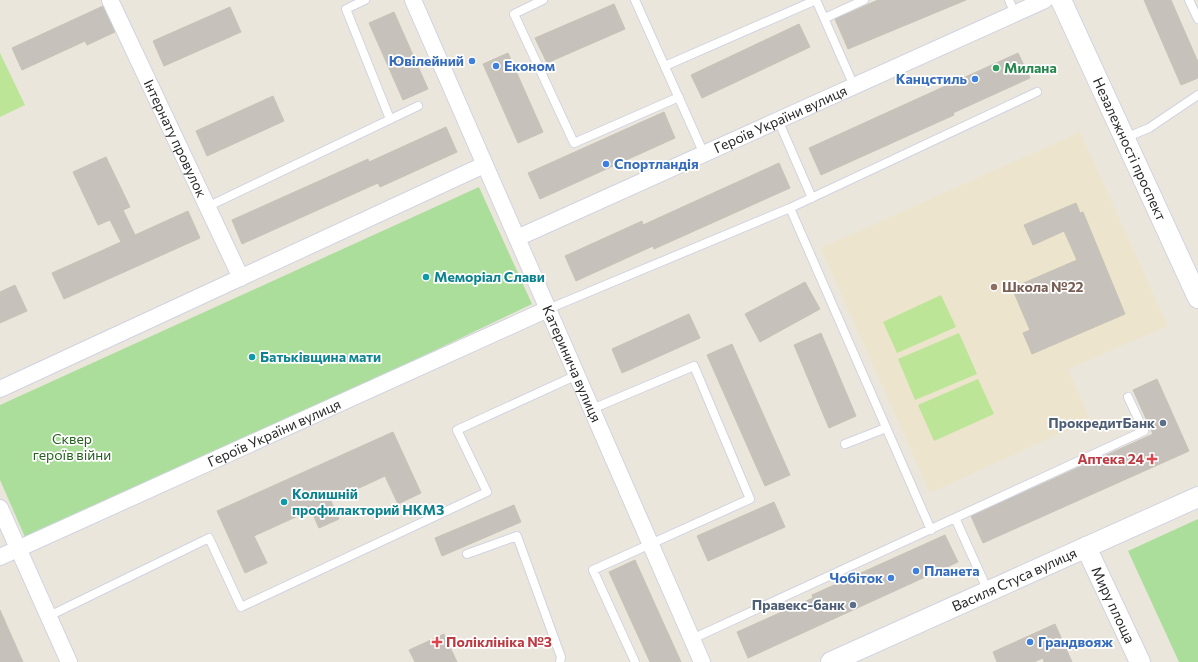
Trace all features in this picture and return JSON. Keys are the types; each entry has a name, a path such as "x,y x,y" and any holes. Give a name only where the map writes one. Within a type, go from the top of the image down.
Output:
{"street":[{"name":"Інтернату провулок","path":"110,0 240,278"},
{"name":"Катеринича вулиця","path":"413,0 702,662"},
{"name":"Героїв України вулиця","path":"517,238 854,86 1012,7 1045,0"},
{"name":"Незалежності проспект","path":"1061,0 1198,298"},
{"path":"0,389 484,165"},
{"name":"Героїв України вулиця","path":"0,557 548,309"},
{"name":"Василя Стуса вулиця","path":"830,662 1198,497"},
{"path":"0,508 69,662"},
{"name":"Миру площа","path":"1086,547 1140,662"}],"lane":[{"path":"365,0 346,9 390,119"},
{"path":"543,0 514,14 574,143 679,97"},
{"path":"635,0 704,154"},
{"path":"665,66 816,0 854,86"},
{"path":"825,18 864,0"},
{"path":"1189,0 1198,19"},
{"path":"548,309 790,208 1037,92"},
{"path":"1124,138 1149,128 1198,95"},
{"path":"207,207 418,106"},
{"path":"778,120 812,198"},
{"path":"790,208 931,530"},
{"path":"592,409 694,366 750,499 651,546 593,570 635,662"},
{"path":"49,616 209,538 241,607 486,492 457,430 577,375"},
{"path":"692,639 1144,432 1128,397"},
{"path":"845,444 886,428"},
{"path":"955,518 988,591"},
{"path":"467,554 517,536 561,657 560,662"}],"shaded area":[{"name":"Школа №22","path":"1080,132 1168,326 1068,369 1090,420 930,493 821,248"}],"green space":[{"path":"0,53 25,105 0,117"},
{"name":"Сквер героїв війни","path":"479,187 532,304 28,544 0,480 0,405"},
{"path":"941,295 956,327 897,353 883,322"},
{"path":"959,333 977,374 915,400 898,359"},
{"path":"978,379 994,414 934,441 918,405"},
{"path":"1198,519 1198,662 1179,662 1128,551"}],"building":[{"path":"878,0 966,0 848,49 835,19"},
{"path":"1144,0 1171,0 1198,62 1198,78 1181,85"},
{"path":"614,4 625,29 547,63 535,38"},
{"path":"103,6 115,32 87,45 85,41 22,70 12,48"},
{"path":"230,7 241,32 164,66 153,41"},
{"path":"394,12 428,89 403,100 369,23"},
{"path":"799,24 810,47 702,98 691,75"},
{"path":"508,53 543,132 518,143 483,64"},
{"path":"1018,53 1030,78 953,113 954,115 821,175 809,148"},
{"path":"273,96 284,121 207,156 196,131"},
{"path":"664,112 675,138 540,199 528,173"},
{"path":"446,127 457,152 380,187 378,183 242,244 232,220 368,159 369,162"},
{"path":"106,157 130,207 123,210 135,235 188,211 200,238 64,299 52,273 121,242 110,220 98,225 73,172"},
{"path":"779,163 790,188 654,249 653,246 576,281 565,256 642,221 643,225"},
{"path":"1076,203 1080,213 1083,212 1125,314 1032,354 1023,333 1030,330 1012,288 1077,260 1064,231 1033,245 1024,225"},
{"path":"805,282 820,309 760,342 745,314"},
{"path":"15,285 27,311 0,323 0,292"},
{"path":"689,314 700,338 622,373 612,349"},
{"path":"821,333 856,416 829,428 794,345"},
{"path":"732,344 790,475 765,486 707,355"},
{"path":"1157,379 1189,451 983,543 971,516 1153,434 1133,390"},
{"name":"Колишній профилакторий НКМЗ","path":"393,432 421,493 398,504 385,476 331,501 339,519 319,528 311,510 254,536 267,563 245,573 217,511"},
{"path":"774,502 785,527 708,561 697,536"},
{"path":"514,505 521,522 442,556 435,538"},
{"path":"945,535 958,562 748,658 737,632 813,598 812,595"},
{"path":"635,560 681,662 650,662 609,572"},
{"path":"0,610 23,662 0,662"},
{"path":"1055,624 1072,662 1044,662 1043,658 1034,662 997,662 993,652"},
{"name":"Поліклініка №3","path":"444,634 457,662 415,662 409,650"}],"place":[{"name":"Ювілейний","path":"472,61"},
{"name":"Економ","path":"496,66"},
{"name":"Милана","path":"996,68"},
{"name":"Канцстиль","path":"975,79"},
{"name":"Спортландія","path":"606,164"},
{"name":"Меморіал Слави","path":"426,277"},
{"name":"Школа №22","path":"994,287"},
{"name":"Батьківщина мати","path":"252,357"},
{"name":"ПрокредитБанк","path":"1163,423"},
{"name":"Аптека 24","path":"1152,459"},
{"name":"Колишній профилакторий НКМЗ","path":"284,502"},
{"name":"Планета","path":"916,571"},
{"name":"Чобіток","path":"891,578"},
{"name":"Правекс-банк","path":"853,605"},
{"name":"Поліклініка №3","path":"437,642"},
{"name":"Грандвояж","path":"1030,642"}]}
